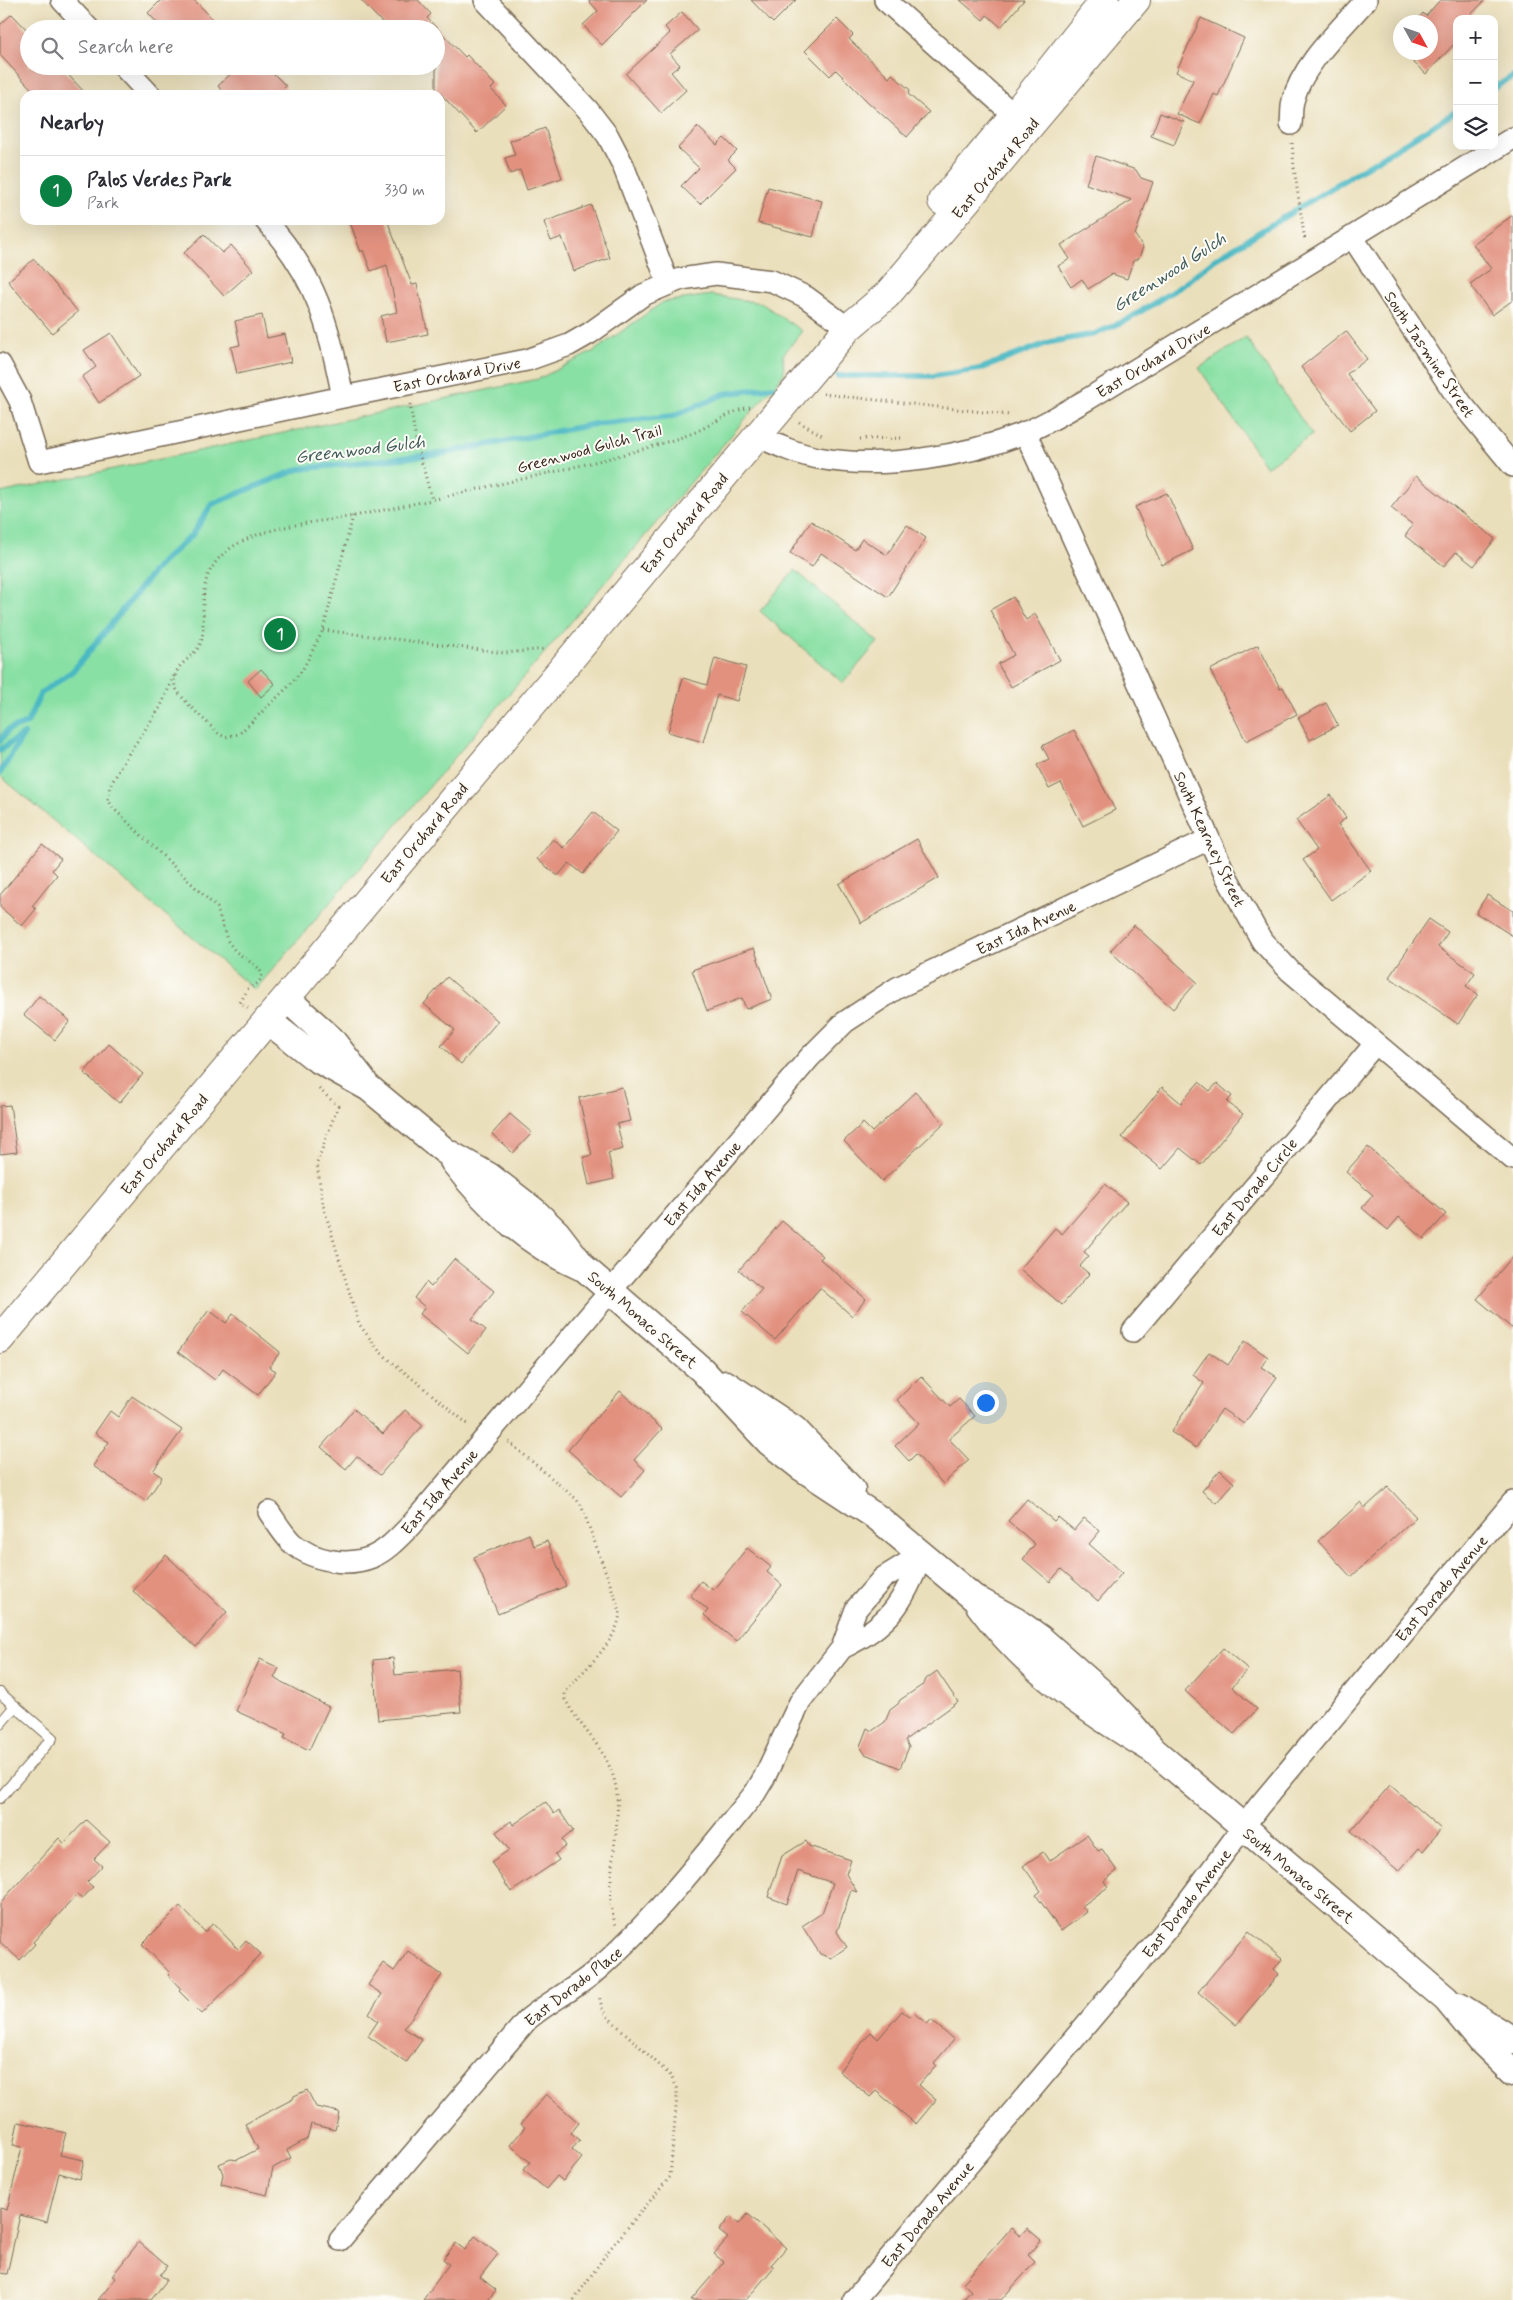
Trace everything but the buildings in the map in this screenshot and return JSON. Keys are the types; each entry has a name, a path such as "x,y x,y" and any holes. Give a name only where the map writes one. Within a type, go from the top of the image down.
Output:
{"main road":[{"name":"East Orchard Road","path":"0,1339 848,328 887,295 1022,122 1105,0"},
{"name":"East Orchard Road","path":"1022,122 1136,0"}],"street":[{"path":"62,0 81,20"},
{"path":"485,0 588,110 608,136 623,165 668,283"},
{"path":"885,0 1022,122"},
{"path":"1291,124 1293,102 1299,84 1312,63 1366,0"},
{"path":"131,75 145,90"},
{"name":"East Orchard Drive","path":"757,436 798,454 835,461 863,462 928,458 980,448 1020,424 1088,399 1513,138"},
{"path":"269,225 297,259 318,297 332,343 344,397"},
{"name":"South Jasmine Street","path":"1352,238 1461,402 1513,466"},
{"name":"East Orchard Drive","path":"0,364 20,401 39,462 344,397 506,365 549,354 590,333 643,295 681,279 716,274 772,281 806,297 848,328"},
{"name":"South Kearney Street","path":"1020,424 1209,839 1243,910 1269,950 1290,971 1375,1044 1513,1159"},
{"name":"East Ida Avenue","path":"269,1512 290,1540 310,1554 347,1562 373,1557 384,1550 401,1535 490,1434 829,1036 860,1010 896,988 1209,839"},
{"name":"South Monaco Street","path":"286,998 331,1038 369,1088"},
{"name":"South Monaco Street","path":"267,1020 315,1058 369,1088 445,1151 478,1192 515,1227 544,1249 584,1268 702,1370 760,1405 794,1429 878,1518 974,1598 1001,1634 1042,1674 1098,1717 1152,1750 1446,1999 1481,2041 1513,2072"},
{"name":"East Dorado Circle","path":"1133,1331 1375,1044"},
{"name":"East Dorado Avenue","path":"854,2300 1172,1924 1266,1798 1513,1502"},
{"name":"East Dorado Place","path":"842,1648 874,1631 902,1599 922,1554"},
{"name":"East Dorado Place","path":"340,2240 527,2020 542,2007 594,1973 642,1927 755,1793 800,1702 842,1648 856,1609 870,1592 892,1571 922,1554"},
{"name":"South Monaco Street","path":"1446,1999 1493,2026 1513,2040"}],"lane":[{"path":"0,1693 52,1738 0,1798"},
{"path":"0,1724 15,1706"}],"path":[{"path":"1294,168 1304,231"},
{"path":"407,384 416,442 432,500"},
{"path":"823,394 1020,424"},
{"name":"Greenwood Gulch Trail","path":"267,1020 240,1004 248,990 258,983 262,976 260,968 234,951 227,940 216,908 112,807 108,799 110,786 129,753 160,708 179,667 200,646 203,629 204,592 209,575 218,560 231,549 264,532 432,500 594,462 688,435 728,414 751,406"},
{"path":"1006,418 1020,424"},
{"path":"797,421 825,437"},
{"path":"855,439 908,438"},
{"path":"174,676 175,686 180,694 219,734 225,737 232,737 239,734 288,687 303,669 323,630 354,516"},
{"path":"323,630 505,653 552,649 574,655"},
{"path":"317,1088 338,1106 317,1163 323,1205 359,1324 380,1352 575,1498 581,1505 620,1611 618,1624 612,1635 585,1672 565,1693 568,1706 592,1736 608,1762 616,1788 612,1908 618,1934 598,1988 602,2008 615,2024 671,2076 677,2088 670,2177 610,2250 574,2300"}],"green space":[{"path":"711,295 761,303 802,331 783,355 784,374 255,990 0,776 0,493 538,379 594,351 663,302"},
{"path":"1246,337 1312,435 1266,467 1199,368"},
{"path":"795,570 878,642 843,683 760,611"}],"waterway":[{"name":"Greenwood Gulch","path":"1498,85 1513,76"},
{"name":"Greenwood Gulch","path":"838,376 934,376 980,369 1050,342 1095,334 1127,320 1183,285 1214,260 1453,113"},
{"name":"Greenwood Gulch","path":"0,741 8,730 27,723 41,693 73,671 159,565 192,535 212,504 299,469 440,454 595,424 673,416 724,394 773,387"},
{"name":"Greenwood Gulch","path":"0,750 24,734 0,773"}],"place":[{"name":"Palos Verdes Park","path":"280,634"}]}
